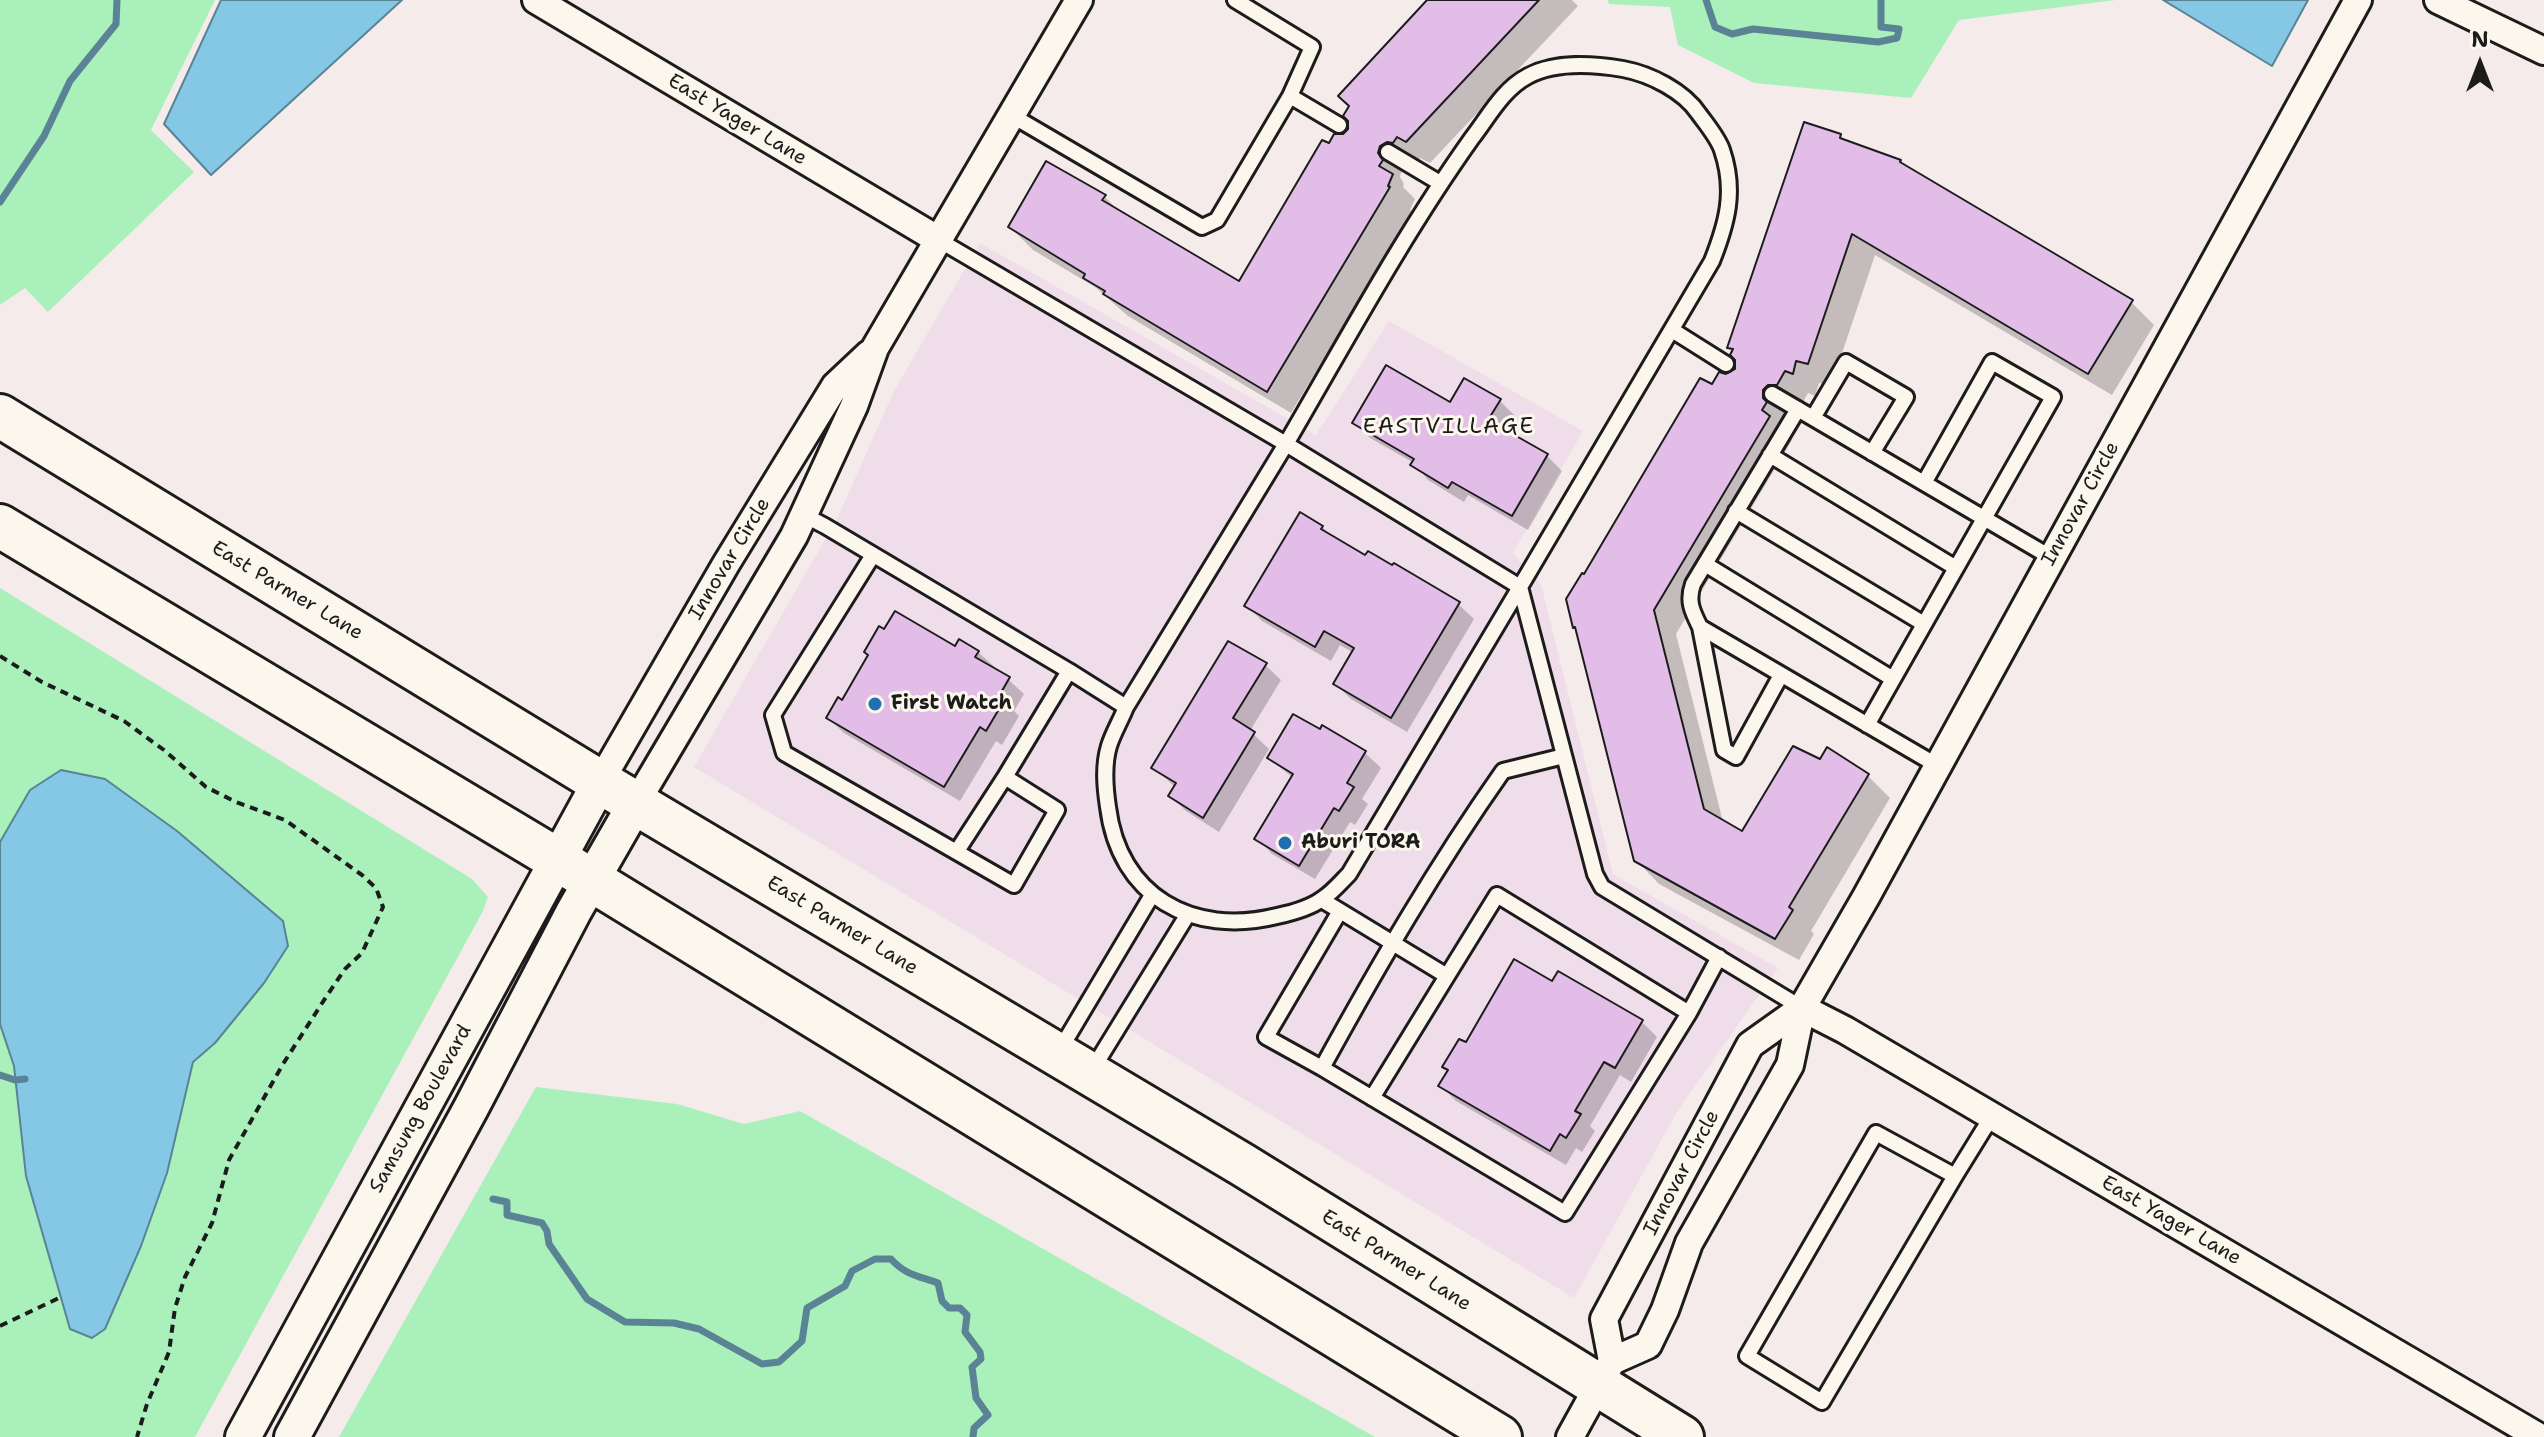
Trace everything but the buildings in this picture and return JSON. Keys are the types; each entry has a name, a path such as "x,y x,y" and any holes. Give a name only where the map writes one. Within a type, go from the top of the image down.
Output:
{"main road":[{"name":"East Parmer Lane","path":"0,416 600,782 1243,1165 1605,1374 1682,1437"},
{"path":"0,526 593,881 1500,1437"}],"street":[{"name":"East Yager Lane","path":"536,0 937,239"},
{"name":"Innovar Circle","path":"636,803 804,515 854,406 875,348 1079,0"},
{"name":"Innovar Circle","path":"1605,1374 1648,1345 1665,1310 1689,1243 1790,1065 1802,1008 2358,0"},
{"path":"2438,0 2544,51"},
{"name":"Innovar Circle","path":"600,782 726,564 835,386 875,348"},
{"name":"Samsung Boulevard","path":"243,1437 600,782"},
{"name":"Samsung Boulevard","path":"292,1437 574,911 636,803"},
{"name":"East Yager Lane","path":"1802,1008 1845,1030 2539,1437"},
{"name":"Innovar Circle","path":"1605,1374 1604,1319 1750,1045 1802,1008"},
{"path":"1570,1437 1605,1374"}],"lane":[{"path":"1011,115 1202,227 1217,220 1290,96 1312,47 1235,0"},
{"path":"1595,64 1633,71 1670,88 1693,105 1722,148 1730,188 1727,225 1712,261 1672,330 1349,874 1322,900 1252,923 1226,923 1188,914 1152,895 1121,859 1110,821 1105,781 1109,746 1126,707 1440,183 1508,89 1529,75 1554,67 1595,64"},
{"path":"1290,96 1339,125"},
{"path":"1388,152 1440,183"},
{"path":"937,239 1286,444 1520,587 1595,874 1602,887 1802,1008"},
{"path":"1672,330 1726,364"},
{"path":"1813,418 1846,362 1906,397 1872,453"},
{"path":"1867,725 2053,397 1992,362 1924,483"},
{"path":"1772,394 2052,558"},
{"path":"1781,675 1736,757 1724,750 1700,627 1690,609 1689,595 1798,409"},
{"path":"1770,455 1956,568"},
{"path":"1736,511 1924,624"},
{"path":"804,515 1126,707"},
{"path":"873,555 773,715 784,753 1014,885 1057,810 1005,777"},
{"path":"1705,564 1893,679"},
{"path":"1700,627 1938,766"},
{"path":"957,851 1069,671"},
{"path":"1322,1068 1391,942 1463,827 1503,771 1564,756"},
{"path":"1073,1064 1152,895"},
{"path":"1372,1098 1497,895 1689,1013"},
{"path":"1322,900 1447,976"},
{"path":"1340,911 1266,1037 1565,1213 1689,1013 1719,957"},
{"path":"1073,1064 1188,914"},
{"path":"1955,1176 1876,1133 1747,1356 1822,1402 1992,1116"}],"path":[{"path":"0,656 42,682 124,721 164,750 206,787 285,820 362,875 376,888 383,907 362,953 345,969 326,997 283,1064 229,1160 212,1223 185,1277 175,1308 169,1352 137,1437"},
{"path":"0,1326 61,1297"}],"shaded area":[{"path":"980,243 1316,435 1389,321 1583,431 1513,553 1541,584 1613,874 1778,968 1678,1110 1574,1298 694,767 837,519 893,393"}],"green space":[{"path":"0,0 215,0 151,130 194,172 48,312 25,288 0,305"},
{"path":"1608,0 2116,0 1959,20 1911,98 1754,83 1678,45 1670,7 1609,4"},
{"path":"0,588 472,879 488,897 195,1437 0,1437 0,1024 14,1066 26,1176 70,1329 105,1329 141,1246 167,1173 193,1062 215,1043 264,983 288,946 283,921 177,831 30,790 0,842"},
{"path":"536,1087 677,1104 744,1124 800,1111 1375,1437 339,1437"}],"water":[{"path":"221,0 402,0 211,175 164,124"},
{"path":"2163,0 2308,0 2272,66"},
{"path":"61,770 105,779 177,831 283,921 288,946 264,983 215,1043 193,1062 167,1173 141,1246 105,1329 92,1338 70,1329 26,1176 14,1066 0,1024 0,842 30,790"}],"waterway":[{"path":"0,202 44,136 70,81 116,24 117,0"},
{"path":"1706,0 1715,27 1732,34 1753,29 1878,42 1897,38 1899,29 1881,27 1881,0"},
{"path":"0,1075 15,1080 25,1079"},
{"path":"493,1199 507,1202 507,1215 542,1223 549,1244 587,1299 625,1322 674,1323 699,1329 762,1364 779,1362 802,1341 807,1308 845,1286 852,1271 875,1259 891,1259 907,1272 938,1283 942,1301 949,1308 960,1308 967,1315 965,1332 980,1352 981,1359 972,1367 976,1398 988,1415 974,1428 973,1437"}],"place":[{"name":"First Watch","path":"875,704"},
{"name":"Aburi TORA","path":"1285,843"}],"district":[{"name":"EASTVILLAGE","path":"1449,427"}]}
